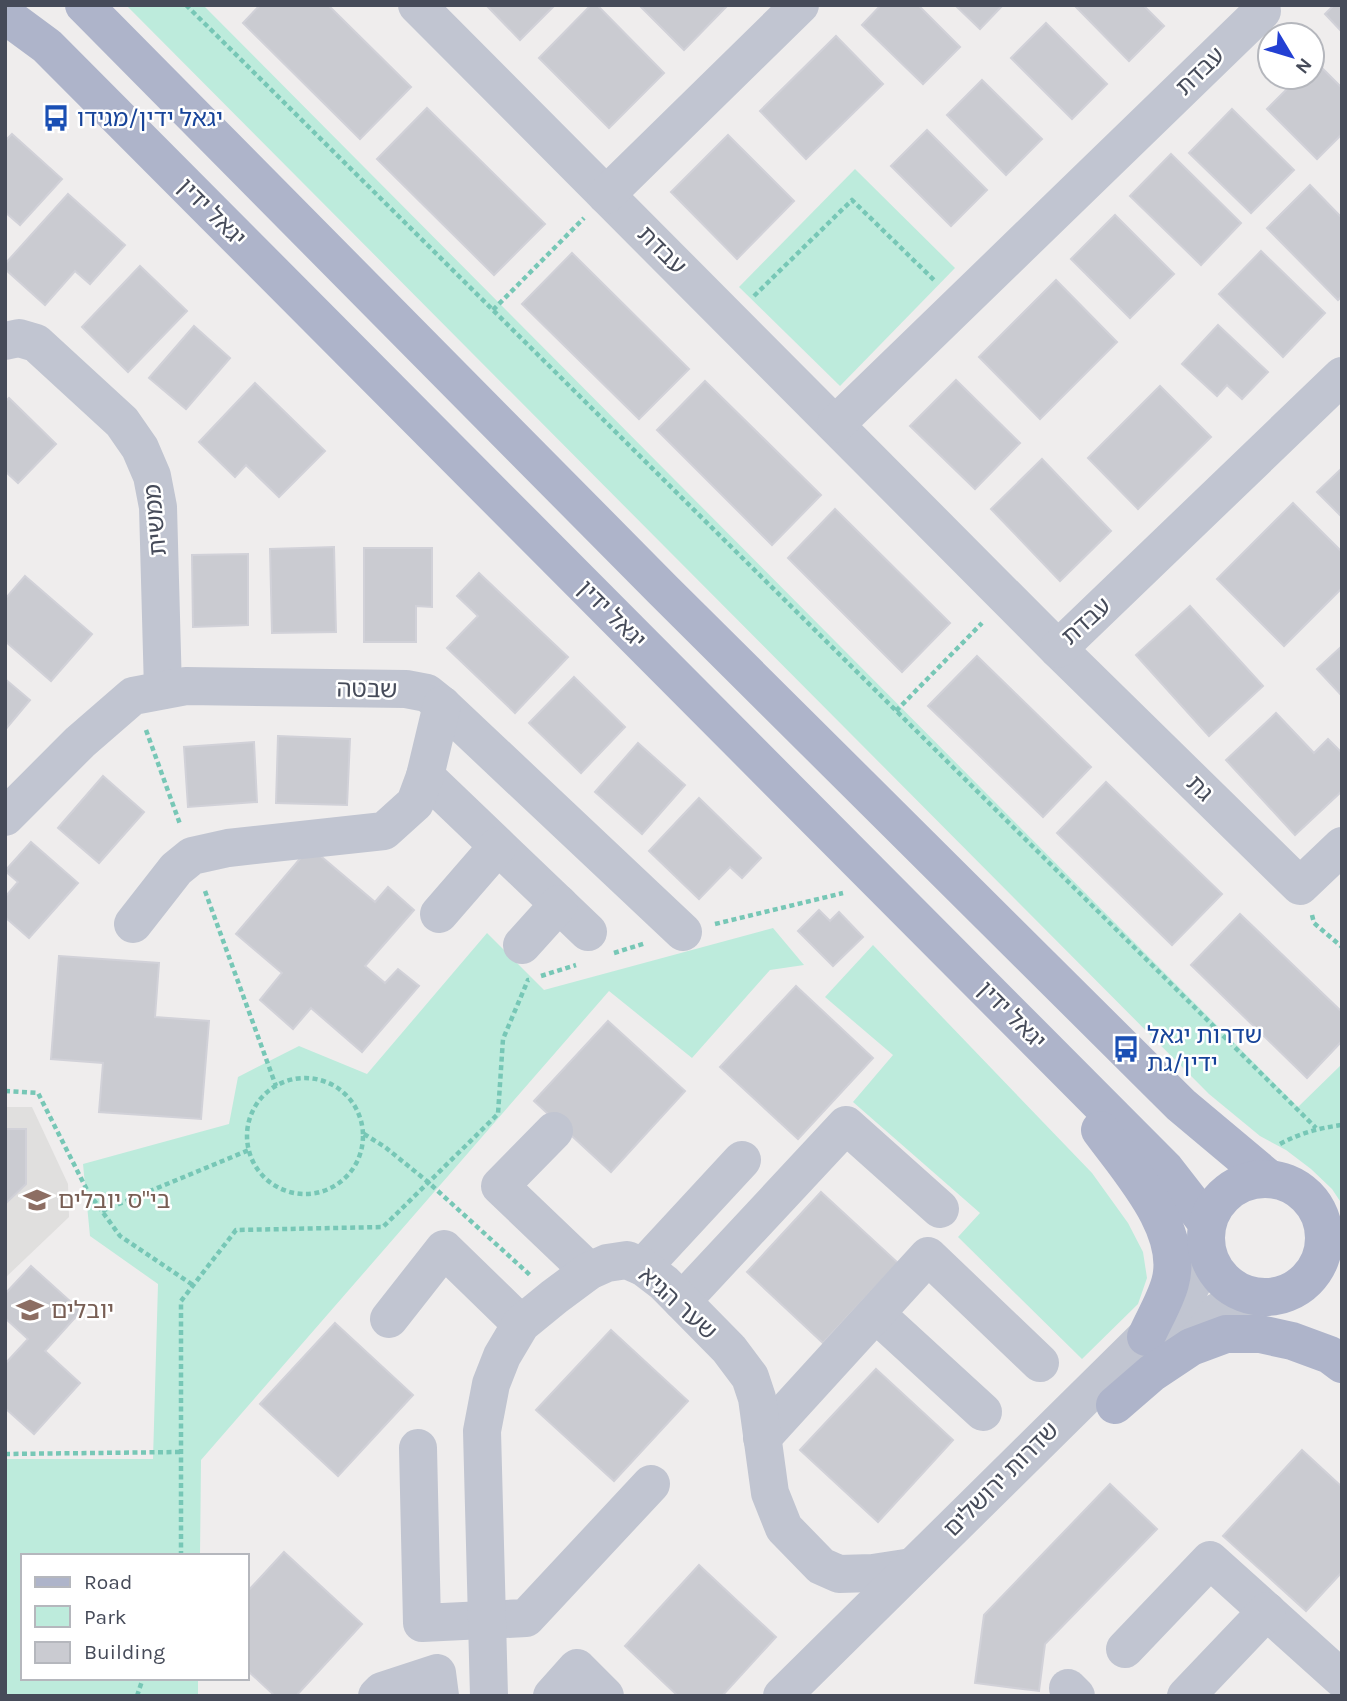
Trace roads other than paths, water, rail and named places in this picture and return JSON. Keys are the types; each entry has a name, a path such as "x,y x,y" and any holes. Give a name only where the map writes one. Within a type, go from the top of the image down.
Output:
{"main road":[{"path":"84,5 643,570 1181,1105 1258,1170 1287,1182 1303,1192 1316,1206 1335,1236 1325,1242 1321,1260 1311,1276 1298,1288 1281,1296 1256,1297"},
{"name":"יגאל ידין","path":"5,15 47,46 1165,1169 1207,1238"},
{"path":"1031,1035 1146,1194 1169,1235 1173,1259 1171,1281 1146,1337"},
{"path":"1258,1170 1248,1181 1229,1190 1216,1205 1207,1238 1212,1266 1234,1290 1299,1313 1342,1339"},
{"path":"1115,1405 1152,1373 1191,1347 1226,1334 1259,1334 1292,1341 1330,1355 1342,1364"}],"street":[{"name":"עבדת","path":"417,5 1058,649 1342,376"},
{"path":"606,195 800,5"},
{"name":"עבדת","path":"836,424 1262,11"},
{"name":"ממשית","path":"10,335 36,343 122,422 141,448 152,476 158,507 163,690"},
{"name":"גת","path":"1058,649 1300,886 1342,846"},
{"name":"שבטה","path":"5,817 79,742 133,696 186,686 406,689 427,693 442,705 683,932"},
{"path":"133,925 176,869 192,856 228,848 384,831 415,803 425,776 442,705"},
{"path":"425,776 559,904 591,951"},
{"path":"439,914 498,846"},
{"path":"522,945 559,904"},
{"path":"682,1301 846,1125 940,1209"},
{"path":"554,1131 500,1186 589,1272"},
{"path":"643,1267 742,1160"},
{"name":"שדרות ירושלים","path":"782,1696 1177,1306 1192,1283 1207,1238"},
{"path":"389,1319 444,1249 521,1324"},
{"path":"762,1438 928,1256 1040,1363"},
{"name":"שער הגיא","path":"489,1696 482,1431 491,1384 502,1356 521,1324 589,1272 607,1263 627,1260 643,1267 664,1283 729,1349 750,1377 757,1398 770,1493 784,1528 821,1566 839,1574 873,1573 912,1567"},
{"name":"שדרות ירושלים","path":"819,1696 1201,1321 1256,1297"},
{"path":"876,1314 984,1412"},
{"path":"418,1448 422,1623 526,1618 651,1484"},
{"path":"1125,1650 1210,1560 1342,1679"},
{"path":"1186,1696 1267,1611"},
{"path":"552,1696 577,1668 605,1696"},
{"path":"377,1696 382,1690 437,1674 439,1696"}],"place":[{"name":"יגאל ידין/מגידו","path":"56,118"},
{"name":"שדרות יגאל ידין/גת","path":"1126,1049"},
{"name":"בי\"ס יובלים","path":"37,1200"},
{"name":"יובלים","path":"30,1310"}]}
